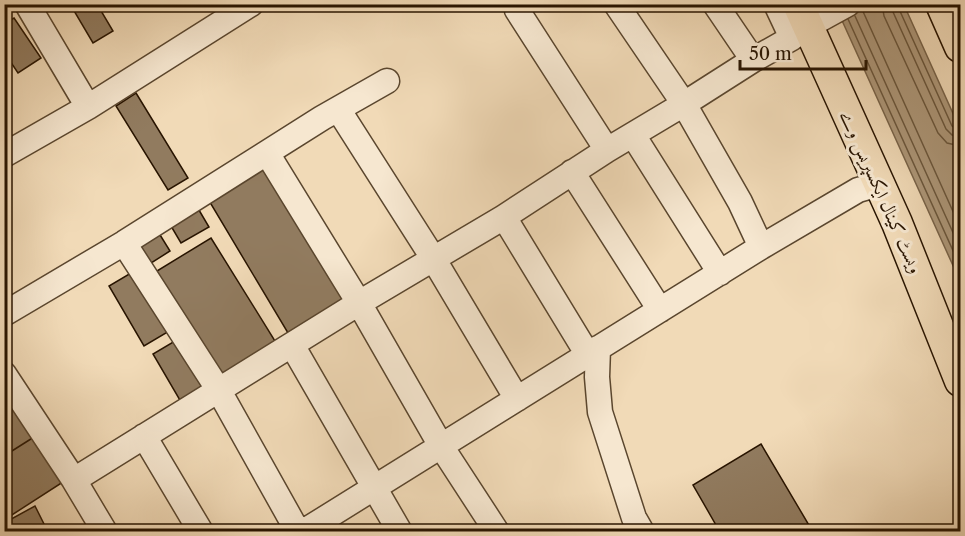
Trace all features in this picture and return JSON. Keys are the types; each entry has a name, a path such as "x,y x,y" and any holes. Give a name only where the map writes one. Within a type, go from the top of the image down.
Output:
{"main road":[{"path":"941,4 960,47"},
{"name":"ویسٹ کینال ایکسپریس وے","path":"805,22 897,223 960,381"},
{"path":"897,223 960,344"}],"street":[{"path":"27,4 88,107"},
{"path":"4,155 88,107 251,4"},
{"path":"616,4 684,104 740,202 761,248"},
{"path":"715,4 753,60"},
{"path":"776,4 805,22"},
{"path":"74,480 218,389 504,217 753,60 805,22 848,4"},
{"path":"517,10 607,150"},
{"path":"4,314 124,243 322,118 387,81"},
{"path":"338,109 433,258 517,399"},
{"path":"633,135 720,273"},
{"path":"267,153 359,303 441,446 497,531"},
{"path":"572,172 660,310"},
{"path":"303,531 761,248 858,190 879,184"},
{"path":"504,217 593,352 600,412 630,507 642,531"},
{"path":"124,243 218,389 298,531"},
{"path":"292,345 400,531"},
{"path":"4,374 105,531"},
{"path":"144,436 201,531"}],"water":[{"path":"835,5 904,5 960,129 960,281"}],"building":[{"path":"70,4 97,4 113,31 93,43"},
{"path":"14,18 41,58 18,73 4,52 4,24"},
{"path":"136,93 188,178 168,190 116,106"},
{"path":"265,164 345,298 288,333 208,199"},
{"path":"196,205 209,227 181,243 168,221"},
{"path":"157,230 170,251 148,265 135,244"},
{"path":"211,238 275,341 217,378 152,274"},
{"path":"136,270 171,330 144,346 109,286"},
{"path":"180,338 208,386 181,402 153,354"},
{"path":"4,390 34,437 4,456"},
{"path":"34,437 63,482 4,520 4,456"},
{"path":"761,444 813,532 720,532 693,485"},
{"path":"35,506 48,532 4,532 4,523"}]}
